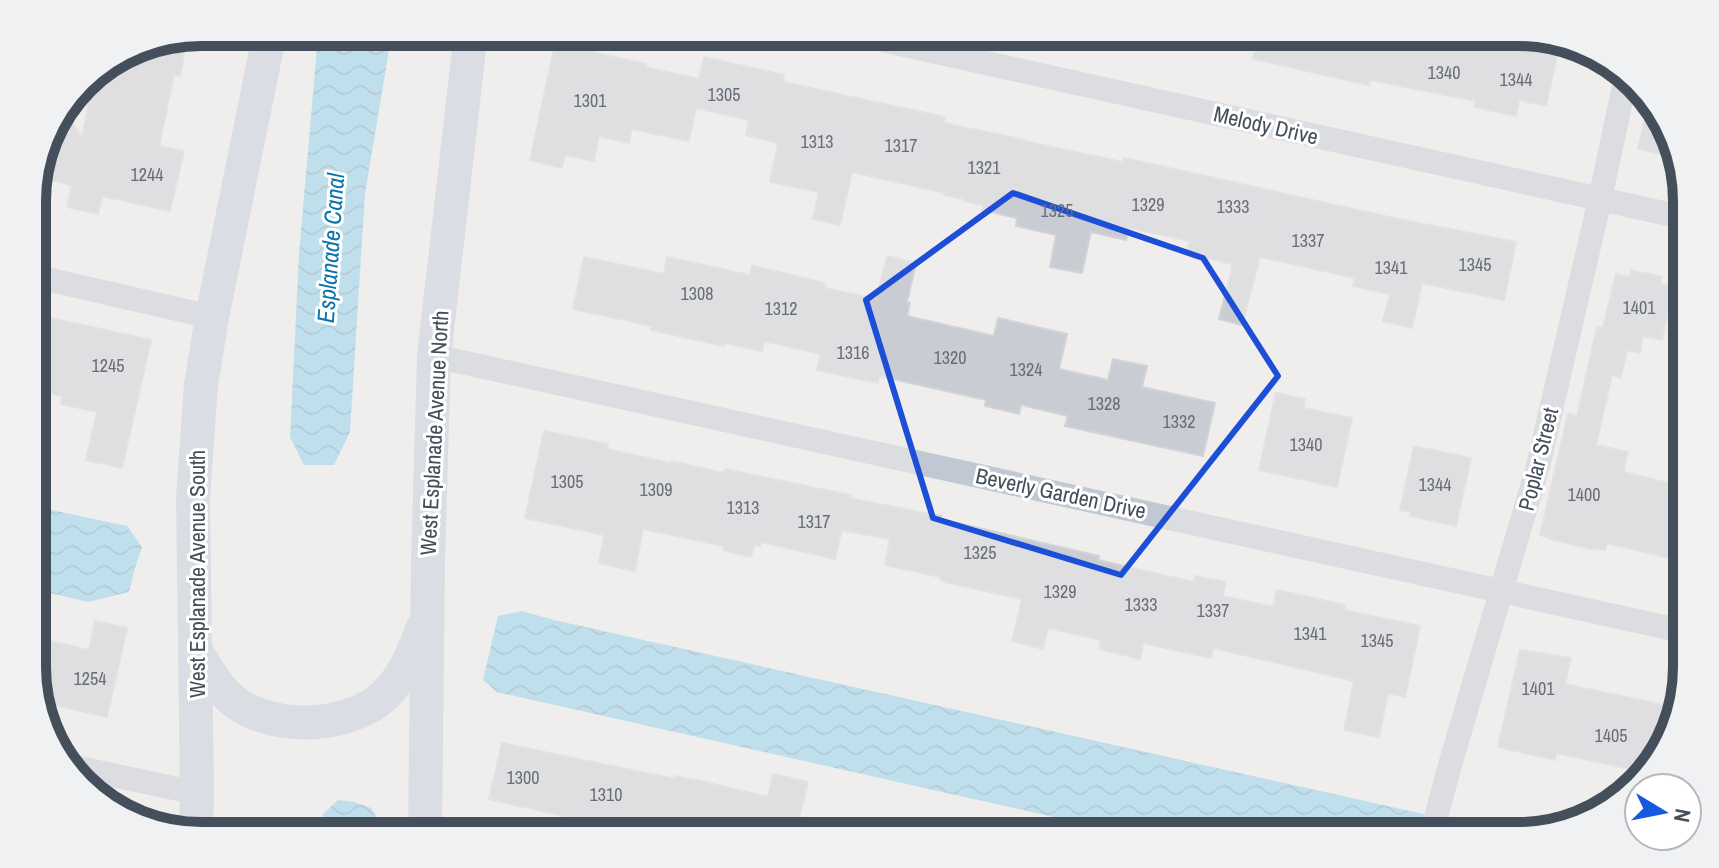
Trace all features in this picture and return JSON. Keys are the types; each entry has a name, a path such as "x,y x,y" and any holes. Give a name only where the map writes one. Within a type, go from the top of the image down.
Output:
{"main road":[{"name":"West Esplanade Avenue South","path":"196,822 193,498 201,385 267,46"},
{"name":"West Esplanade Avenue North","path":"425,822 434,356 469,46"},
{"path":"195,650 224,693 251,713 284,722 320,722 360,713 386,694 410,661 427,616"}],"street":[{"name":"Melody Drive","path":"909,46 1673,215"},
{"name":"Poplar Street","path":"1435,822 1538,466 1624,88"},
{"path":"46,279 212,317"},
{"name":"Beverly Garden Drive","path":"434,356 1673,629"},
{"path":"85,769 197,793"}],"highlighted area":[{"path":"1013,193 1203,258 1278,376 1121,575 933,518 866,300"}],"water":[{"name":"Esplanade Canal","path":"390,46 365,194 350,432 334,465 304,465 290,437 299,254 317,47"},
{"path":"46,509 127,526 142,547 129,592 88,602 46,592"},
{"path":"522,611 1459,822 1076,822 497,692 483,680 498,616"},
{"path":"338,800 354,802 371,808 380,822 321,822 323,814"}],"building":[{"path":"555,46 646,64 645,67 699,79 704,57 784,75 783,82 945,117 944,123 1516,242 1504,300 1422,283 1412,328 1383,321 1390,294 1353,286 1355,278 1260,257 1242,325 1219,319 1233,264 1187,254 1190,241 1129,228 1126,240 1091,232 1082,273 1050,267 1056,235 1016,226 1017,218 982,210 983,205 945,193 852,172 840,225 813,219 819,192 770,182 778,143 746,135 749,120 696,108 689,141 631,129 629,143 599,136 594,161 565,155 562,168 530,160"},
{"path":"1255,46 1518,46 1558,51 1546,106 1519,100 1516,116 1474,107 1476,101 1370,80 1369,85 1253,59"},
{"path":"185,47 180,76 174,75 159,146 184,151 170,211 102,196 98,214 67,207 72,185 47,180 51,161 70,120 82,138 91,91 133,62 161,51"},
{"path":"1646,114 1666,155 1638,149"},
{"path":"887,256 916,263 907,316 994,336 998,318 1067,334 1059,369 1108,380 1113,359 1147,366 1142,387 1215,403 1203,456 1065,426 1068,416 1021,405 1019,414 985,406 986,400 879,376 878,383 817,370 821,354 764,341 762,351 724,343 724,346 573,309 584,257 664,274 667,257 750,275 752,266 825,283 824,288 876,299"},
{"path":"1631,270 1662,277 1660,283 1673,287 1662,340 1643,336 1640,353 1627,350 1621,378 1612,375 1596,445 1628,452 1623,472 1673,484 1673,559 1607,543 1605,550 1595,550 1540,535 1568,414 1577,416 1597,327 1603,328 1616,274 1630,277"},
{"path":"46,317 151,340 122,468 86,460 97,412 61,404 62,396 46,392"},
{"path":"1276,393 1305,399 1303,408 1352,418 1337,487 1259,470"},
{"path":"544,431 608,444 607,449 670,463 724,473 725,469 941,516 940,519 1194,582 1195,576 1226,582 1223,596 1273,607 1277,590 1345,605 1344,610 1420,626 1405,697 1388,693 1379,737 1344,730 1354,681 1213,648 1211,658 1143,643 1140,659 1099,649 1101,640 1048,628 1043,649 1012,641 1022,599 885,565 890,539 842,530 835,559 761,542 760,546 754,545 751,557 723,550 724,546 643,529 635,571 599,563 604,535 525,518"},
{"path":"1414,446 1471,458 1456,526 1410,516 1411,512 1400,510"},
{"path":"95,621 127,628 107,717 50,704 46,640 89,650"},
{"path":"1520,650 1571,658 1565,684 1668,706 1657,735 1633,770 1556,753 1555,760 1498,747"},
{"path":"502,743 768,797 773,774 808,782 798,822 562,822 563,816 489,799"}]}
